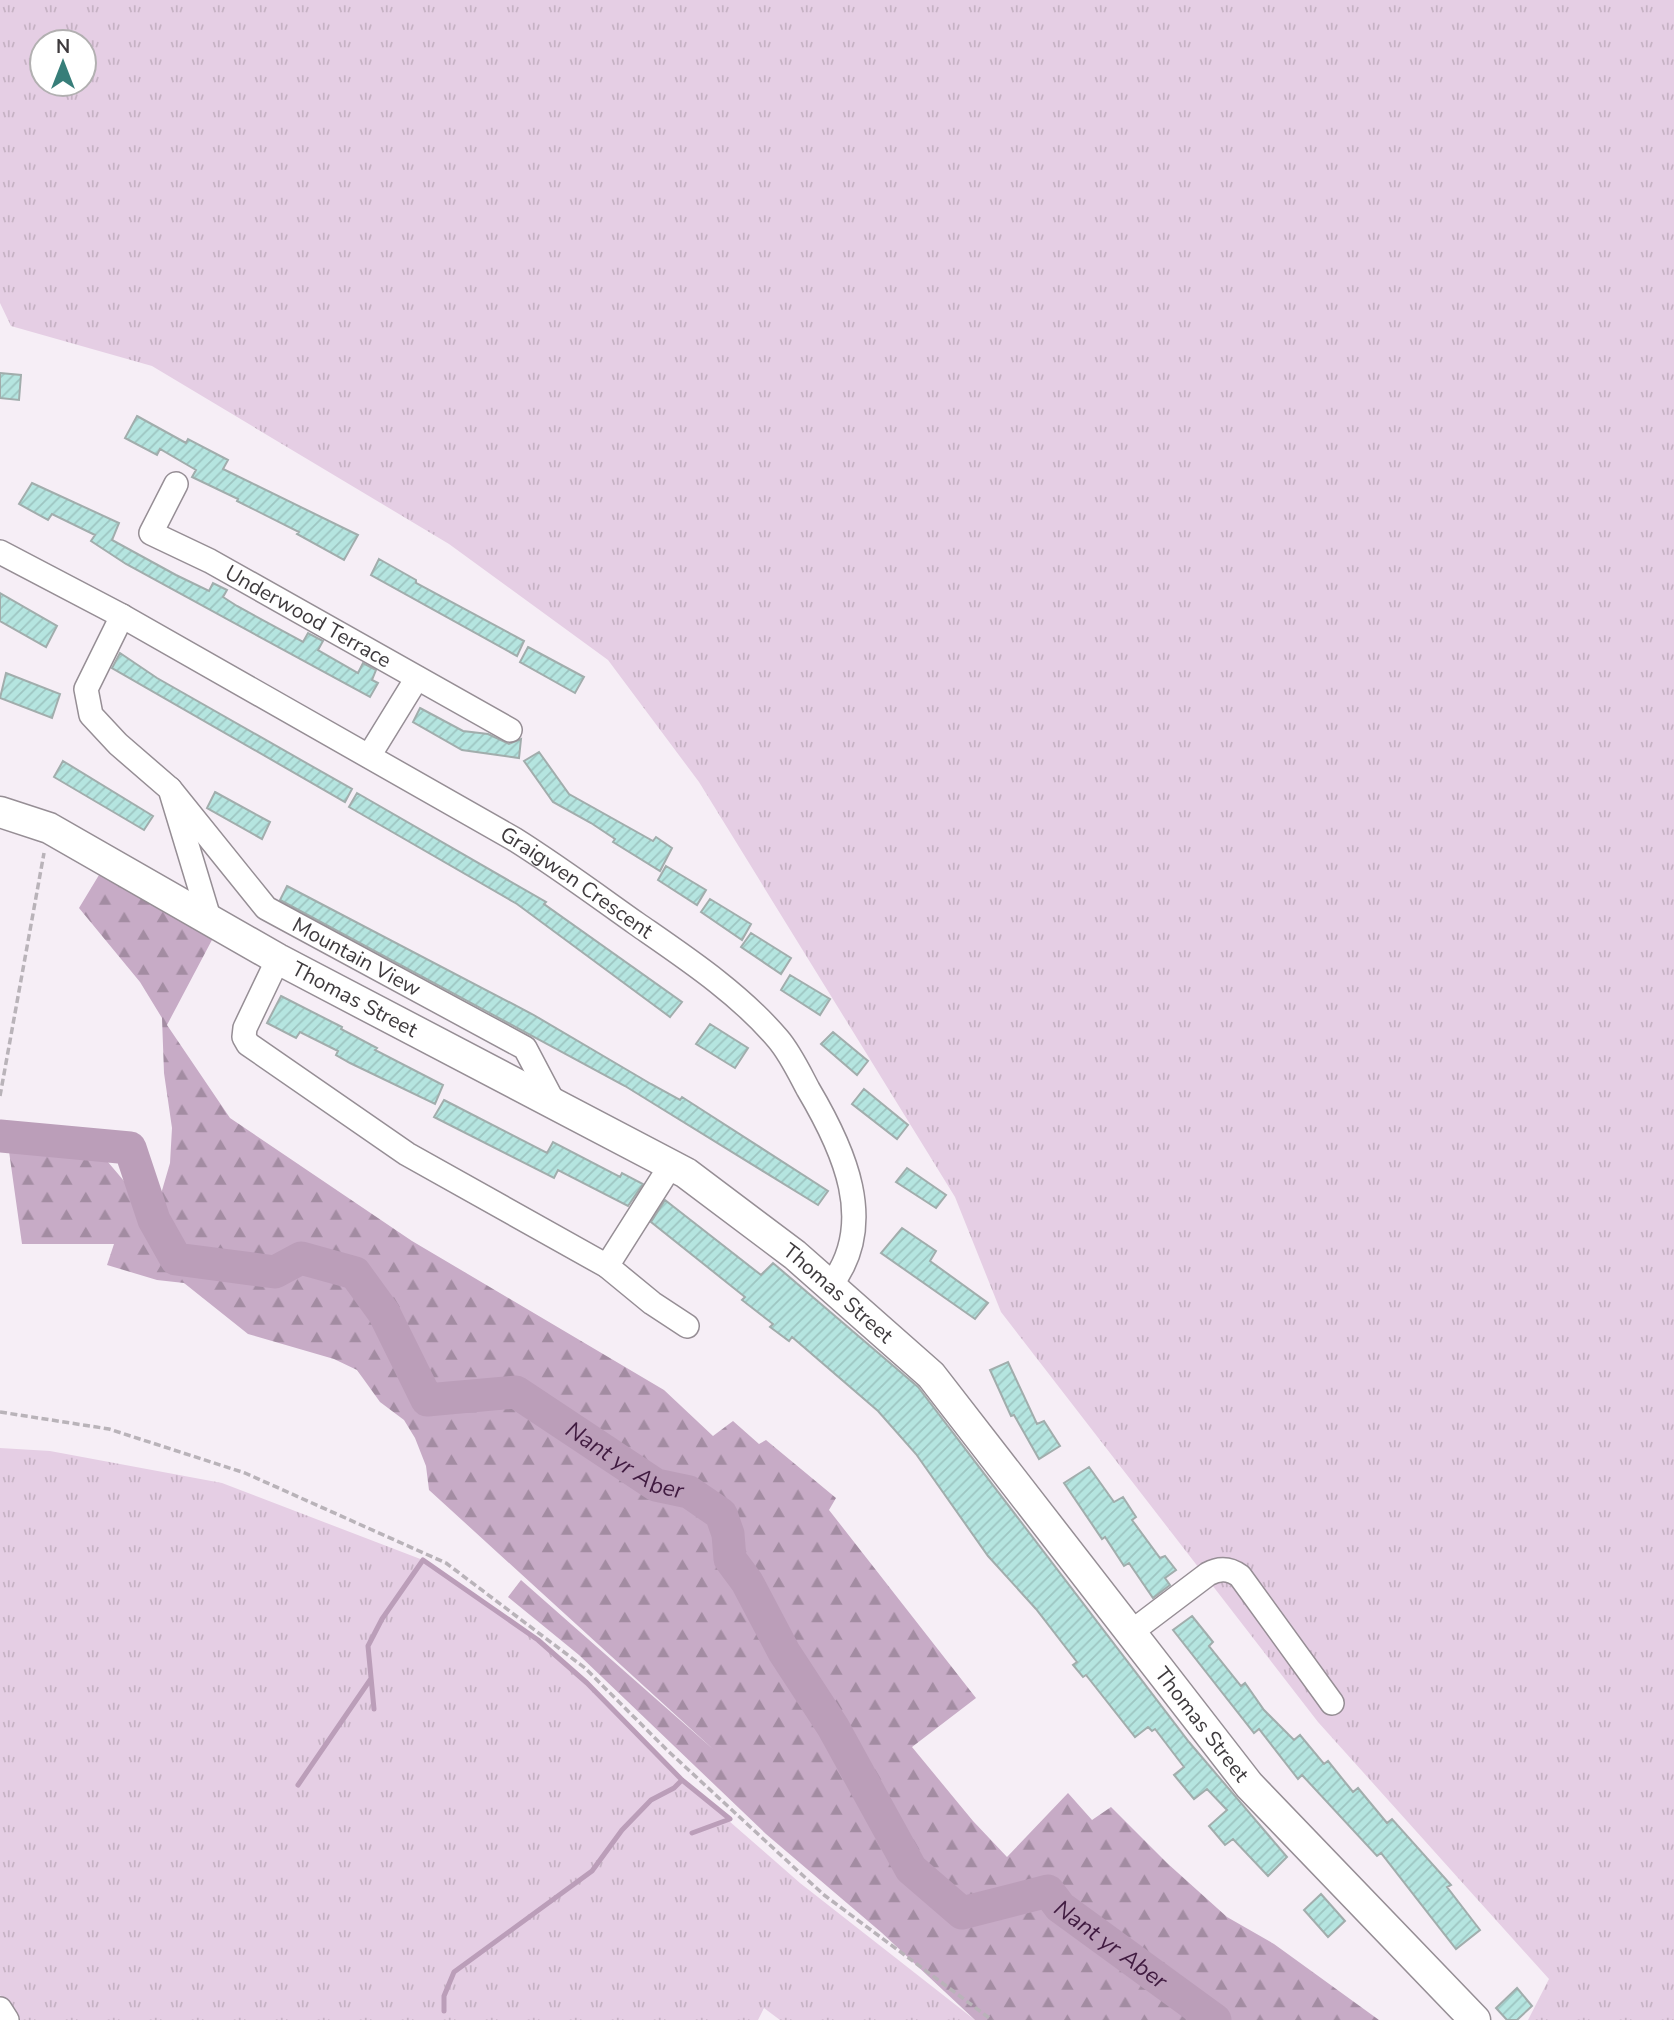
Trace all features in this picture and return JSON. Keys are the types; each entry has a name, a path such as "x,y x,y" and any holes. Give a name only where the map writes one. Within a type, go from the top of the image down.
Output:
{"main road":[{"name":"Thomas Street","path":"0,812 49,828 278,959 671,1165 746,1216 931,1375 1249,1785 1475,2020"}],"street":[{"name":"Underwood Terrace","path":"176,484 151,533 210,561 510,730"},
{"name":"Graigwen Crescent","path":"0,552 122,616 558,866 730,993 779,1040 821,1110 849,1174 855,1229 843,1270 830,1286"},
{"name":"Mountain View","path":"122,616 86,688 91,715 118,744 170,789 266,908 525,1048 555,1105"},
{"path":"369,756 417,678"},
{"path":"170,789 210,921"},
{"path":"278,959 246,1028 244,1037 248,1045 407,1154 607,1266 652,1303 687,1326"},
{"path":"607,1266 671,1165"},
{"path":"1130,1633 1208,1574 1215,1570 1232,1571 1240,1576 1332,1703"},
{"path":"0,2008 7,2020"}],"path":[{"path":"0,1096 49,828"},
{"path":"0,1412 109,1429 245,1473 446,1563 585,1668 667,1750 824,1895 992,2020"}],"green space":[{"path":"0,0 1674,0 1674,2020 1528,2020 1549,1979 1318,1722 1001,1312 955,1197 699,782 608,660 449,544 152,366 11,326 0,303"},
{"path":"99,875 213,938 167,1025 230,1118 412,1241 664,1390 713,1436 733,1421 759,1444 766,1440 836,1498 829,1510 976,1698 912,1747 973,1821 1007,1857 1068,1793 1092,1820 1111,1807 1167,1863 1227,1917 1274,1944 1379,2020 975,2020 882,1933 766,1834 579,1655 508,1597 521,1580 714,1750 429,1490 426,1466 415,1438 404,1420 380,1402 357,1370 334,1359 248,1334 184,1283 157,1280 107,1265 114,1244 22,1244 7,1137 87,1144 102,1155 124,1181 144,1190 154,1218 170,1163 172,1128 164,1073 162,1018 140,982 79,908"},
{"path":"0,1448 50,1451 222,1483 423,1560 538,1640 587,1683 682,1780 800,1883 975,2020 780,2020 764,2008 758,2020 15,2020 0,1995"}],"building":[{"path":"0,373 21,375 19,400 0,398"},
{"path":"137,416 186,443 188,439 228,460 223,469 358,535 344,560 297,534 299,532 192,477 196,470 160,449 157,455 125,438"},
{"path":"32,483 119,523 112,540 176,575 209,591 213,583 227,590 223,597 303,642 308,633 323,641 318,650 358,673 363,663 376,670 372,680 378,683 370,697 126,564 91,541 95,535 52,514 48,520 19,504"},
{"path":"379,559 416,580 416,583 524,641 517,656 371,575"},
{"path":"0,593 57,626 46,647 0,621"},
{"path":"528,647 584,677 575,693 520,662"},
{"path":"120,653 157,678 352,789 345,802 112,668"},
{"path":"6,673 60,694 52,718 0,698"},
{"path":"420,708 463,731 488,734 509,744 521,739 519,758 462,750 413,722"},
{"path":"539,752 569,794 653,841 656,837 672,848 660,871 613,842 615,839 591,823 553,802 524,761"},
{"path":"63,761 153,816 144,830 54,777"},
{"path":"215,792 270,822 262,839 207,808"},
{"path":"357,793 546,902 544,904 682,1002 670,1017 517,904 349,807"},
{"path":"666,866 706,890 697,905 658,880"},
{"path":"287,886 532,1014 680,1100 682,1097 828,1191 818,1205 625,1086 280,900"},
{"path":"710,899 751,924 742,940 701,912"},
{"path":"751,933 791,958 781,974 741,947"},
{"path":"790,975 830,999 820,1015 781,990"},
{"path":"281,996 342,1027 341,1029 377,1048 375,1050 443,1085 435,1104 350,1063 336,1055 338,1051 300,1032 296,1038 267,1023"},
{"path":"710,1024 748,1048 735,1068 696,1044"},
{"path":"833,1032 868,1061 857,1075 821,1044"},
{"path":"864,1089 908,1125 897,1139 852,1104"},
{"path":"444,1100 547,1153 553,1142 620,1177 622,1173 643,1184 628,1206 558,1170 554,1178 434,1117"},
{"path":"907,1168 946,1195 936,1208 896,1182"},
{"path":"665,1200 761,1275 773,1263 918,1387 1189,1742 1287,1857 1268,1876 1233,1839 1225,1845 1209,1826 1227,1810 1207,1789 1194,1799 1174,1775 1184,1767 1155,1729 1152,1731 1148,1727 1135,1737 1086,1675 1083,1677 1073,1665 1077,1662 1036,1609 988,1556 916,1454 878,1411 792,1337 789,1341 770,1327 773,1324 742,1300 745,1297 651,1222"},
{"path":"902,1228 936,1251 930,1261 988,1303 975,1319 881,1253"},
{"path":"1008,1362 1037,1424 1044,1421 1060,1446 1039,1459 1014,1415 1011,1416 990,1370"},
{"path":"1089,1467 1114,1502 1123,1497 1136,1517 1132,1520 1160,1558 1165,1556 1176,1570 1165,1578 1170,1585 1153,1598 1129,1563 1124,1566 1105,1537 1102,1539 1064,1483"},
{"path":"1192,1616 1213,1642 1209,1646 1241,1686 1245,1683 1264,1710 1294,1740 1300,1735 1324,1764 1328,1761 1353,1792 1358,1788 1387,1823 1392,1819 1451,1885 1447,1887 1480,1930 1456,1949 1381,1853 1377,1856 1302,1775 1298,1779 1259,1729 1254,1733 1173,1630"},
{"path":"1321,1894 1345,1921 1328,1937 1304,1910"},
{"path":"1517,1988 1532,2006 1517,2020 1507,2020 1496,2008"}],"waterway":[{"name":"Nant yr Aber","path":"0,1136 130,1148 154,1220 176,1259 275,1272 301,1258 355,1273 384,1313 427,1400 516,1392 656,1485 689,1492 721,1514 728,1534 730,1559 747,1582 784,1652 833,1727 911,1869 962,1913 1048,1891 1060,1907 1215,2020"},
{"path":"374,1709 368,1646 382,1619 423,1560 538,1640 587,1683 682,1780 730,1819 692,1833"},
{"path":"298,1785 370,1680"},
{"path":"444,2011 444,1996 454,1972 592,1871 622,1830 651,1800 674,1788 682,1780"}]}
